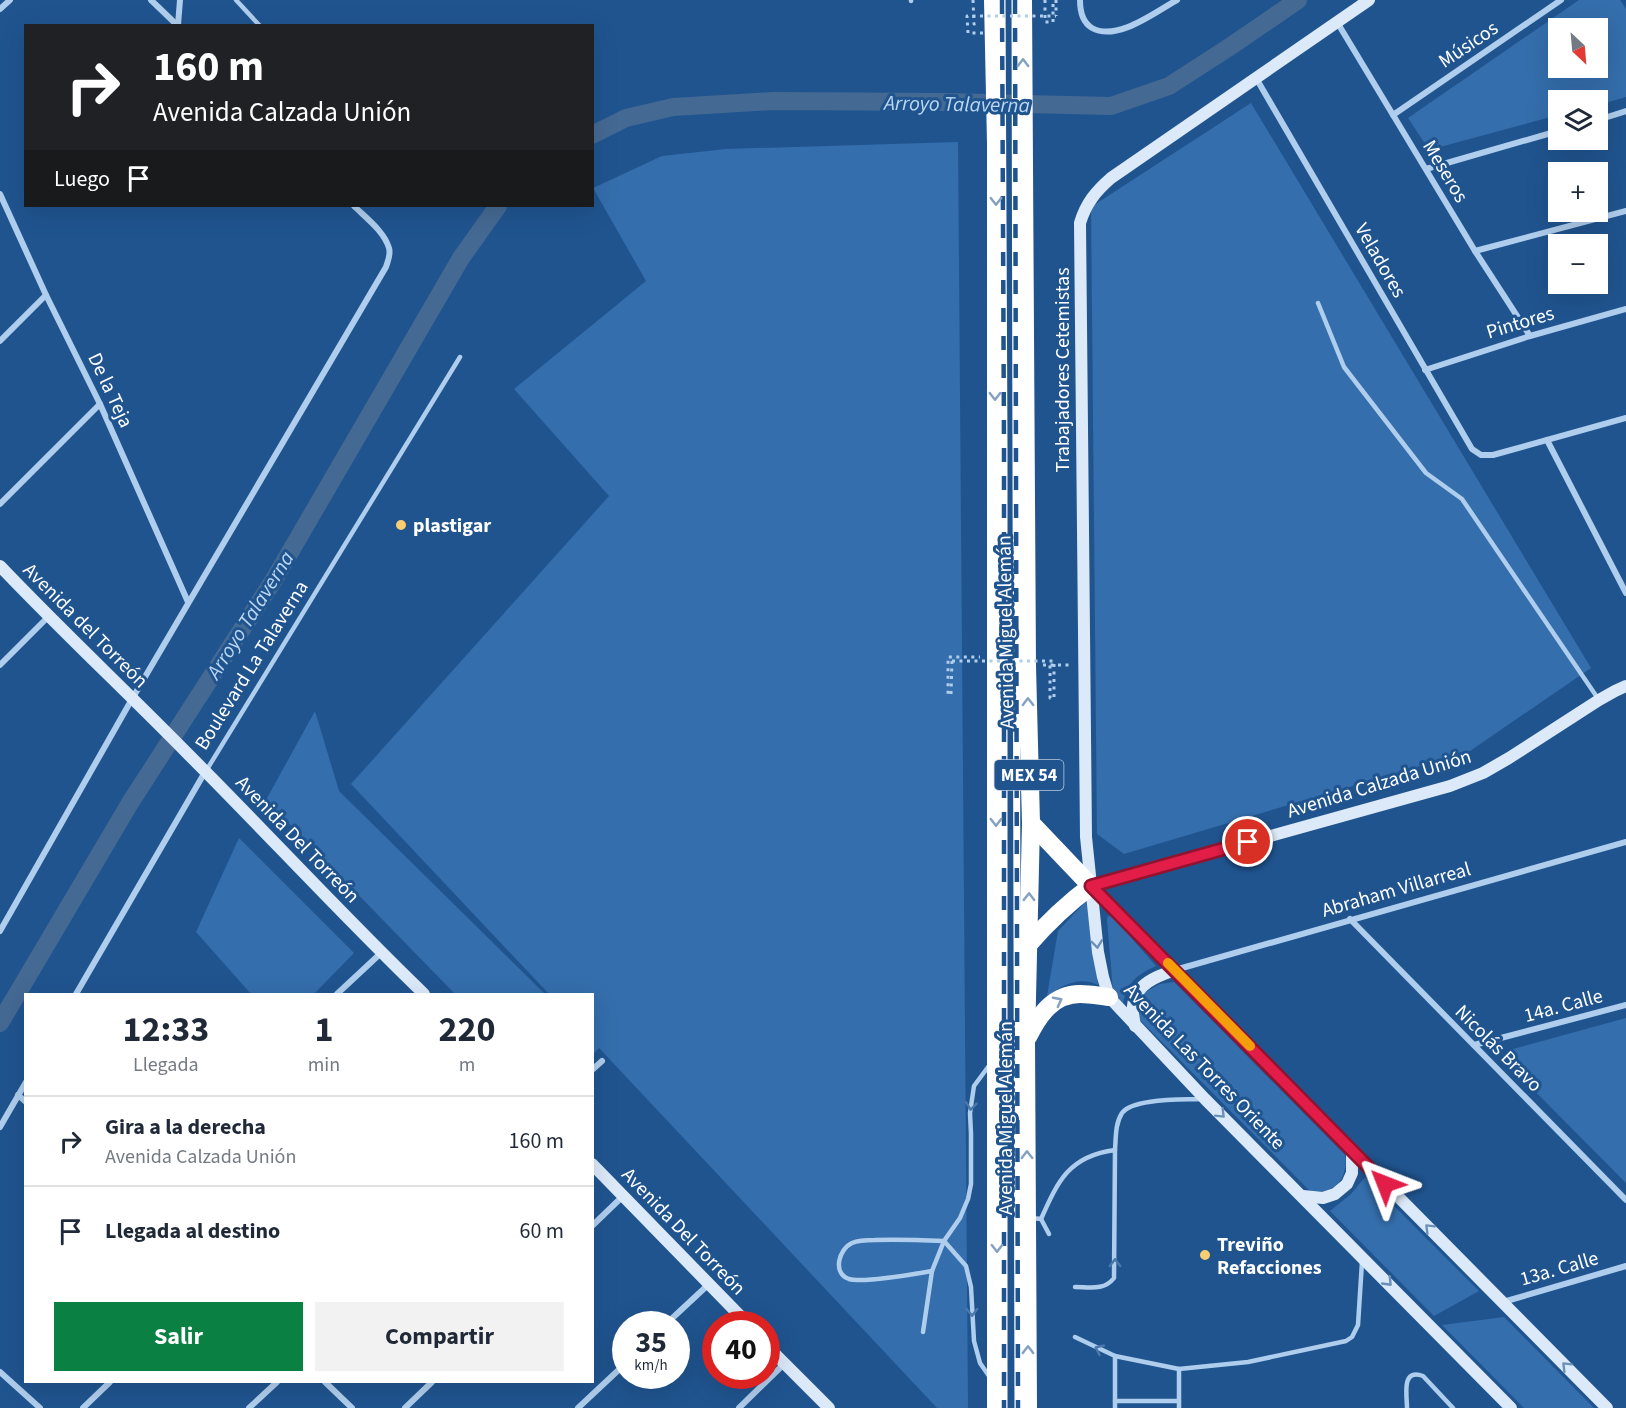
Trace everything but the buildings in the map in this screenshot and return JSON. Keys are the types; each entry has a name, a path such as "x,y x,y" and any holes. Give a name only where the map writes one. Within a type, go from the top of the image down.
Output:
{"highway":[{"name":"Avenida Miguel Alemán","path":"993,0 989,30 996,143 996,1408"},
{"name":"Avenida Miguel Alemán","path":"1023,0 1030,823 1026,1041 1034,1218 1028,1408"},
{"path":"1028,945 1052,918 1091,886 1030,823"},
{"path":"1026,1041 1041,1014 1058,999 1080,994 1109,998"}],"street":[{"path":"0,9 10,0"},
{"path":"151,0 177,24"},
{"path":"178,24 180,0"},
{"path":"1080,0 1080,10 1084,20 1095,30 1104,33 1124,29 1177,0"},
{"name":"Trabajadores Cetemistas","path":"1091,886 1086,837 1083,664 1080,223 1083,211 1089,200 1111,178 1369,0"},
{"name":"Músicos","path":"1394,115 1561,0"},
{"name":"Meseros","path":"1337,22 1475,251 1530,336"},
{"name":"Veladores","path":"1256,78 1472,449 1481,455 1493,455 1547,440"},
{"path":"1608,117 1626,111"},
{"path":"1426,169 1548,134"},
{"name":"De la Teja","path":"0,194 46,295 100,404 188,602"},
{"path":"0,932 188,602 386,267 390,256 386,240 355,207"},
{"path":"1475,251 1626,211"},
{"path":"0,341 46,295"},
{"name":"Pintores","path":"1425,370 1530,336 1626,309"},
{"path":"0,504 100,404"},
{"path":"1626,418 1547,440 1626,593"},
{"name":"Avenida del Torreón","path":"0,566 48,617 146,711"},
{"path":"0,665 48,617"},
{"name":"Avenida Calzada Unión","path":"1091,886 1450,786 1483,773 1509,759 1599,700 1626,686"},
{"name":"Avenida Del Torreón","path":"146,711 381,953 423,993"},
{"name":"Boulevard La Talaverna","path":"77,993 206,772"},
{"name":"Abraham Villarreal","path":"1175,970 1626,842"},
{"path":"1091,886 1607,1408"},
{"name":"Avenida Las Torres Oriente","path":"1091,886 1098,952 1109,998 1205,1099 1511,1408"},
{"name":"Nicolás Bravo","path":"1350,919 1626,1200"},
{"path":"339,993 381,953"},
{"path":"1135,1026 1133,1007 1136,995 1144,985 1157,976 1175,970"},
{"name":"14a. Calle","path":"1474,1045 1626,1005"},
{"path":"594,1068 602,1061"},
{"path":"0,1127 24,1085"},
{"path":"18,1095 24,1100"},
{"path":"1303,1196 1323,1198 1335,1194 1347,1184 1352,1173 1352,1150"},
{"name":"Avenida Del Torreón","path":"594,1166 736,1311"},
{"path":"594,1224 623,1196"},
{"name":"13a. Calle","path":"1502,1302 1626,1266"},
{"path":"680,1311 710,1284"},
{"path":"780,1360 829,1408"},
{"path":"739,1408 784,1364"},
{"path":"0,1372 40,1408"},
{"path":"578,1408 612,1376"},
{"path":"82,1408 109,1383"},
{"path":"249,1408 276,1383"},
{"path":"326,1383 352,1408"},
{"path":"405,1408 431,1383"}],"lane":[{"path":"236,0 258,24"},
{"path":"1318,303 1344,367 1426,473 1462,499 1599,700"},
{"name":"Boulevard La Talaverna","path":"206,772 460,357"},
{"path":"923,1332 932,1271 944,1241 960,1218 968,1199 971,1184 970,1113 974,1086 996,1055"},
{"path":"1075,1287 1107,1286 1114,1278 1114,1150 1116,1128 1122,1114 1132,1105 1143,1102 1205,1099"},
{"path":"1049,1234 1034,1218 1063,1178 1088,1156 1114,1150"},
{"path":"932,1271 852,1280 847,1278 839,1268 839,1259 848,1246 858,1241 914,1239 944,1241 966,1266 971,1287 974,1341 980,1363 996,1385"},
{"path":"1074,1337 1115,1356 1179,1369 1248,1362 1346,1341 1352,1337 1358,1325 1362,1256"},
{"path":"1115,1356 1115,1408"},
{"path":"1179,1369 1179,1408"},
{"path":"1407,1408 1407,1382 1411,1376 1419,1374 1453,1408"},
{"path":"1115,1401 1179,1401"}],"path":[{"path":"1045,0 1045,22 1053,22 1055,0"},
{"path":"989,30 968,33 967,16 1056,16 1055,0"},
{"path":"995,657 948,657 948,694 951,694 951,661 1054,661 1054,698 1050,698 1050,665 1083,664"}],"shaded area":[{"path":"1579,0 1620,0 1626,9 1626,97 1608,102 1608,90 1548,90 1548,118 1429,150 1408,118 1548,21 1548,78 1608,78 1608,18 1553,18"},
{"path":"1251,103 1591,668 1470,751 1124,854 1097,834 1091,207"},
{"path":"958,142 968,1408 937,1408 599,1048 594,1053 594,993 548,993 351,784 609,496 514,389 646,281 594,188 662,156 726,149"},
{"path":"315,711 339,791 544,993 454,993 266,800"},
{"path":"239,838 354,953 315,993 250,993 196,932"},
{"path":"1088,899 1098,985 1084,981 1071,983 1047,996 1058,931"},
{"path":"1108,916 1112,916 1156,966 1134,980 1123,1003 1113,991"},
{"path":"1174,982 1345,1155 1346,1163 1338,1184 1325,1191 1309,1190 1138,1018 1145,992 1160,984"},
{"path":"1626,1018 1626,1183 1502,1058 1513,1049"},
{"path":"1365,1177 1479,1291 1434,1316 1330,1211 1351,1194"},
{"path":"1504,1317 1594,1408 1524,1408 1442,1325"}],"waterway":[{"name":"Arroyo Talaverna","path":"594,134 626,118 673,107 773,101 1111,106 1169,86 1298,0"},
{"name":"Arroyo Talaverna","path":"0,1023 130,803 275,578 461,258 497,207"}],"railway":[{"path":"1002,0 1004,1408"},
{"path":"1015,0 1018,1408"}],"slow traffic":[{"path":"1168,963 1250,1046"}],"place":[{"name":"plastigar","path":"401,525"},
{"name":"Treviño Refacciones","path":"1205,1255"}],"route":[{"path":"1248,842 1091,886 1385,1184"}]}
